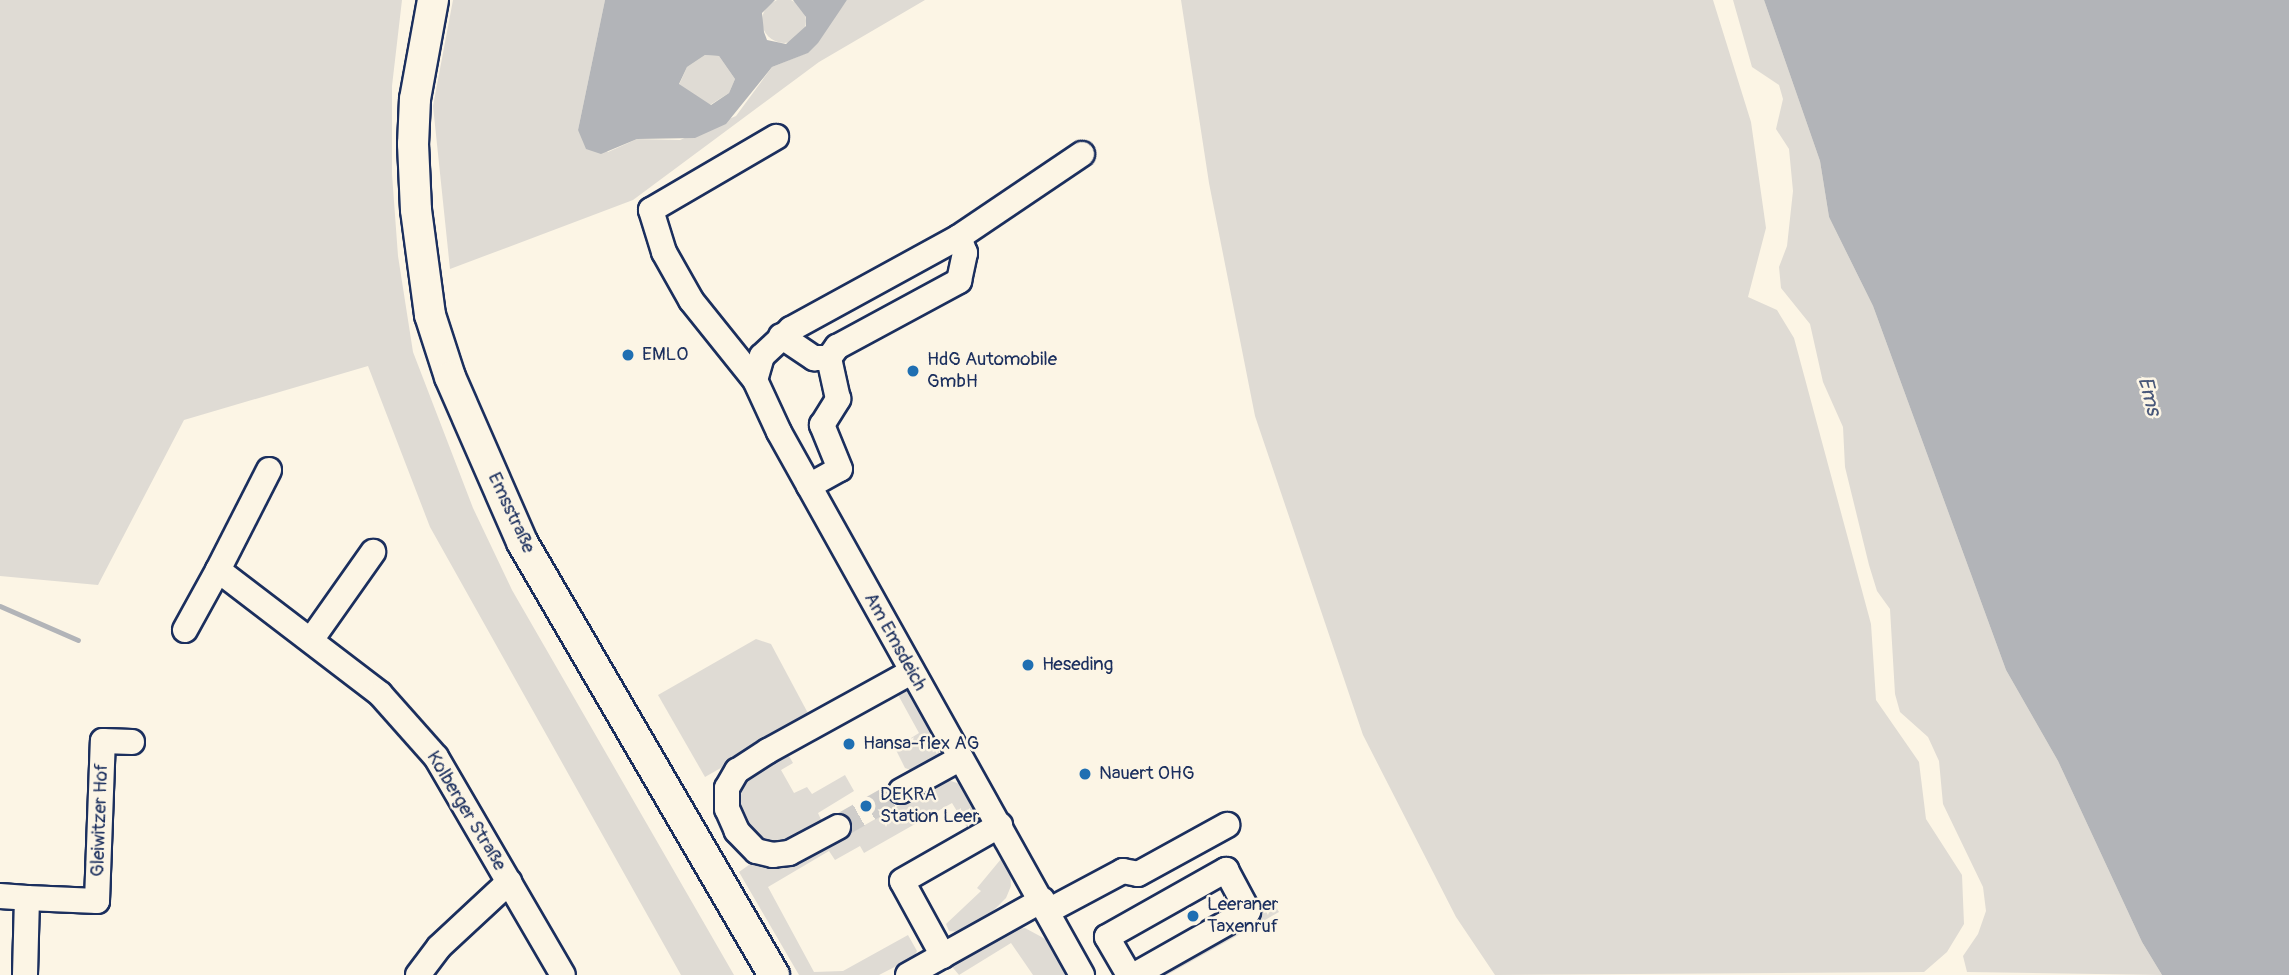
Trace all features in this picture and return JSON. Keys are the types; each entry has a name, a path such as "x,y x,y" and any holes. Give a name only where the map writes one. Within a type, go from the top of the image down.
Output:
{"main road":[{"name":"Emsstraße","path":"433,0 415,99 414,157 430,316 450,377 522,542 774,975"}],"street":[{"name":"Am Emsdeich","path":"776,137 651,210 664,252 691,300 755,380 809,486 911,672 1083,975"},
{"path":"755,380 762,356 780,336 959,237 1082,154"},
{"path":"829,358 837,347 959,281 965,253 959,237"},
{"path":"780,336 814,358 829,358"},
{"path":"809,486 840,469 822,425 838,399 838,383 829,358"},
{"path":"185,630 270,470"},
{"path":"312,640 373,552"},
{"name":"Kolberger Straße","path":"218,570 380,694 436,757 563,975"},
{"path":"838,827 789,852 773,855 756,850 737,831 727,809 727,788 737,771 768,751 911,672"},
{"name":"Gleiwitzer Hof","path":"27,898 97,901 103,741 132,742"},
{"path":"908,787 961,758"},
{"path":"943,956 902,881 1000,825"},
{"path":"908,975 1045,905 1123,871 1138,874 1227,825"},
{"path":"1129,975 1107,937 1226,870 1248,911 1135,975"},
{"path":"418,975 439,947 509,882"},
{"path":"0,896 27,898 25,975"}],"shaded area":[{"path":"784,-1 793,0 800,5 805,12 805,30 800,37 793,42 784,43 775,42 768,37 763,30 762,21 763,12 768,5 775,0"},
{"path":"0,0 402,0 392,86 392,174 398,256 413,352 473,508 512,590 734,975 681,975 430,527 368,366 184,420 98,585 0,576"},
{"path":"453,0 605,0 578,130 608,152 637,139 680,140 736,116 772,67 807,53 847,0 925,0 819,62 633,200 450,269 433,106"},
{"path":"1181,0 1713,0 1751,122 1766,228 1748,297 1777,310 1794,338 1871,624 1876,700 1919,762 1926,819 1962,875 1964,924 1947,952 1924,972 1495,975 1456,917 1363,735 1255,416 1209,183"},
{"path":"1733,0 1764,0 1820,161 1829,217 1873,306 2006,670 2058,761 2142,942 2162,975 1967,972 1963,956 1978,934 1986,911 1983,887 1943,804 1939,761 1928,737 1900,712 1895,694 1890,609 1877,591 1869,565 1845,467 1843,427 1823,382 1810,324 1781,288 1779,267 1787,246 1793,191 1789,149 1776,129 1783,99 1779,85 1752,67"},
{"path":"705,55 719,56 735,79 729,93 710,105 679,85 687,67"},
{"path":"756,639 771,644 810,717 705,777 658,695"},
{"path":"902,688 910,691 940,744 938,759 919,773 905,768 895,748 919,733 897,693"},
{"path":"785,749 793,763 781,770 794,793 807,787 812,794 845,775 854,791 818,813 824,826 783,845 764,843 740,819 735,788 740,776"},
{"path":"945,779 966,786 984,817 969,831 952,803 864,853 860,846 835,860 829,851 768,887 814,972 843,971 908,935 917,951 914,957 879,975 799,975 739,872 753,862 844,837"},
{"path":"1001,859 1010,865 1011,886 1006,898 988,916 959,932 949,931 946,924 981,891 977,888"},
{"path":"1274,904 1279,912 1167,975 1149,975"},
{"path":"1025,928 1049,941 1073,975 1033,975 1011,943 959,975 949,963 1005,930"}],"water":[{"path":"605,0 775,0 762,13 764,32 767,40 786,44 806,26 806,17 793,0 847,0 818,43 808,53 772,67 726,124 695,138 637,139 601,154 586,149 578,130","holes":["705,55 719,56 735,79 729,93 711,105 679,84 687,67"]},
{"name":"Ems","path":"1764,0 2289,0 2289,975 2162,975 2142,942 2058,761 2006,670 1873,306 1829,217 1820,161"}],"waterway":[{"path":"0,606 78,640"}],"tunnel":[{"path":"838,827 901,791"}],"place":[{"name":"EMLO","path":"628,355"},
{"name":"HdG Automobile GmbH","path":"913,371"},
{"name":"Heseding","path":"1028,665"},
{"name":"Hansa-flex AG","path":"849,744"},
{"name":"Nauert OHG","path":"1085,774"},
{"name":"DEKRA Station Leer","path":"866,806"},
{"name":"Leeraner Taxenruf","path":"1193,916"}]}
